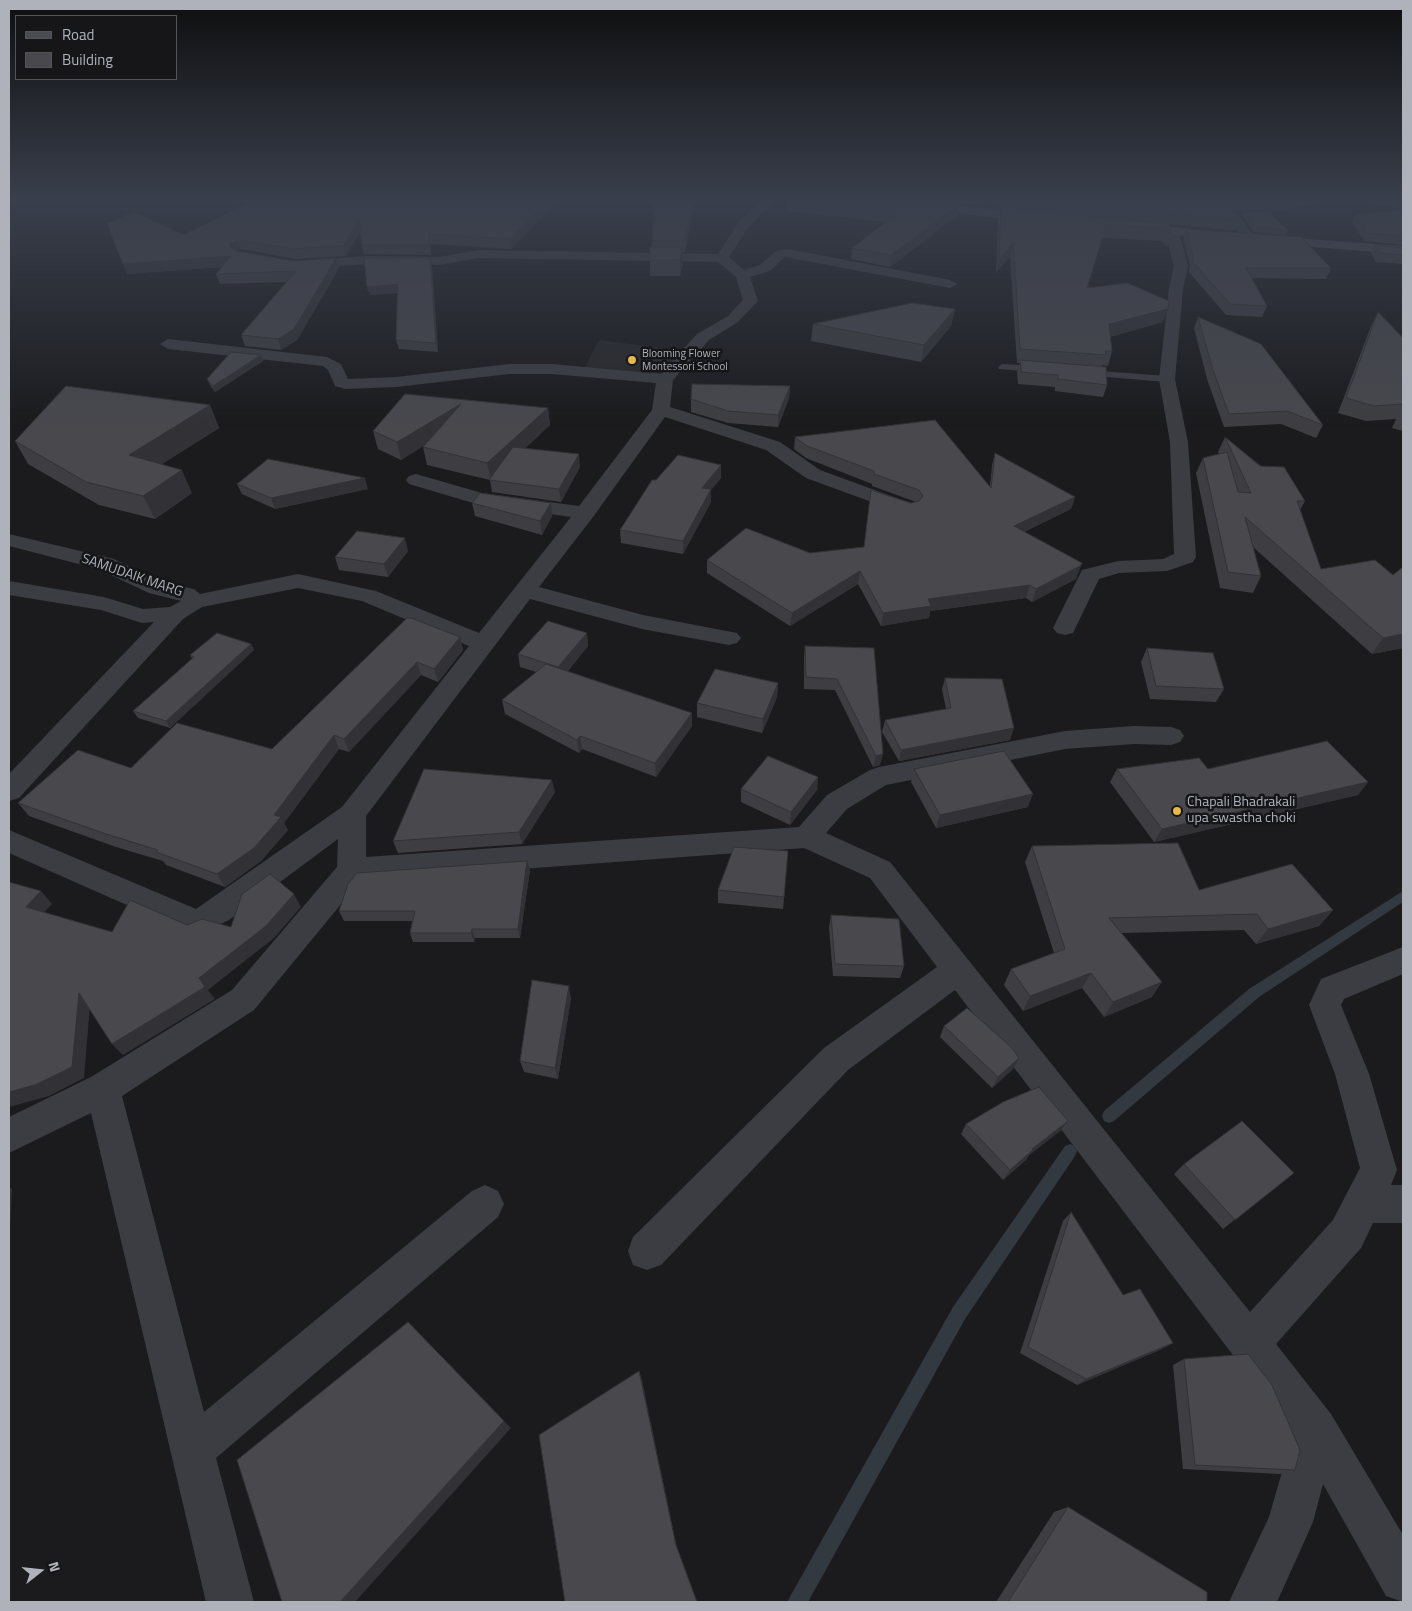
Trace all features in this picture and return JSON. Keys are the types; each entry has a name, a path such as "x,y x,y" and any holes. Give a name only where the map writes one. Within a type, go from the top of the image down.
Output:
{"street":[{"path":"9,841 196,923 218,911 352,814 524,590 586,513 661,410 665,379 703,337 733,319 751,301 742,276"},
{"path":"909,276 950,284"},
{"path":"1065,628 1090,575 1118,567 1167,565 1185,557 1179,442 1167,379 1179,276"},
{"path":"168,344 327,362 335,367 341,382 346,384 396,382 509,369 552,369 665,379"},
{"path":"661,410 773,446 813,474 909,508"},
{"path":"416,480 480,499 586,513"},
{"name":"SAMUDAIK MARG","path":"9,540 106,564 157,588 186,594 196,602 298,581 368,596 483,643"},
{"path":"9,588 104,604 142,616 175,614"},
{"path":"524,590 642,622 729,638"},
{"path":"9,791 175,614 196,602"},
{"path":"807,837 837,802 880,777 1065,740 1134,735 1171,736"},
{"path":"9,1135 103,1088 243,1000 352,870 352,814"},
{"path":"352,870 807,837 880,870 1316,1428 1403,1579"},
{"path":"1250,1343 1347,1234 1380,1170 1352,1074 1325,1005 1332,990 1403,960"},
{"path":"648,1251 836,1059 957,970"},
{"path":"103,1088 230,1602"},
{"path":"192,1450 485,1204"},
{"path":"1362,1204 1403,1204"},
{"path":"1253,1602 1290,1522 1316,1428"}],"lane":[{"path":"1002,367 1050,370"},
{"path":"1080,372 1167,379"}],"shaded area":[{"name":"Blooming Flower Montessori School","path":"599,340 684,351 661,375 584,369"}],"building":[{"path":"292,276 325,276 294,329 278,339 241,335"},
{"path":"366,276 431,276 436,343 396,340 398,284 367,287"},
{"path":"1015,276 1091,276 1087,288 1127,283 1169,301 1168,309 1109,324 1112,351 1105,351 1106,355 1020,349"},
{"path":"1205,276 1251,276 1267,306 1230,304"},
{"path":"912,303 955,309 924,345 813,324"},
{"path":"1378,312 1403,338 1403,404 1374,406 1346,398"},
{"path":"1198,317 1261,344 1323,425 1287,411 1229,414 1212,367"},
{"path":"231,352 261,355 213,386 207,379"},
{"path":"1020,360 1106,367 1107,385 1058,379 1058,375 1021,372"},
{"path":"692,384 790,386 778,415 728,411 691,399"},
{"path":"66,386 210,405 129,455 182,470 143,496 86,482 15,441"},
{"path":"405,394 548,408 487,463 423,447 461,404 397,442 373,431"},
{"path":"935,420 991,488 995,453 1075,497 1014,526 1082,563 1080,566 1036,589 1030,585 928,599 931,606 883,613 860,571 792,613 707,560 746,528 810,553 864,547 871,490 911,503 919,501 923,496 919,490 874,474 874,471 807,446 795,437"},
{"path":"1225,437 1260,466 1284,467 1305,501 1297,501 1321,569 1375,560 1393,575 1403,567 1403,634 1383,638 1245,517 1261,576 1228,572 1203,458 1227,452 1238,492 1251,493"},
{"path":"513,447 579,454 559,489 489,480"},
{"path":"678,455 721,465 702,488 711,489 683,541 620,530 652,480 656,480"},
{"path":"268,459 365,478 271,498 237,484"},
{"path":"480,493 551,503 540,521 472,503"},
{"path":"357,531 405,538 384,564 335,557"},
{"path":"407,618 460,637 434,669 417,662 344,739 334,735 274,815 281,817 254,848 217,874 156,852 158,850 18,803 78,750 131,768 177,723 272,749"},
{"path":"548,621 587,633 558,667 518,654"},
{"path":"217,633 251,644 166,721 133,711 194,657 190,655"},
{"path":"805,646 874,648 883,754 876,756 837,679 806,677"},
{"path":"1147,648 1213,653 1224,689 1156,686"},
{"path":"546,664 692,713 655,763 580,736 577,740 502,700"},
{"path":"715,669 778,683 763,719 697,703"},
{"path":"945,678 1002,679 1014,728 901,750 885,720 951,708"},
{"path":"1327,741 1368,782 1162,829 1117,769 1199,758 1208,769"},
{"path":"1004,751 1033,794 940,815 914,769"},
{"path":"768,756 818,777 791,812 741,789"},
{"path":"424,769 552,780 519,832 393,841"},
{"path":"1178,843 1199,890 1292,864 1333,910 1268,929 1257,914 1109,918 1162,982 1113,1002 1091,973 1030,996 1011,969 1065,949 1032,846"},
{"path":"734,847 788,851 784,897 718,890"},
{"path":"527,861 518,929 472,929 471,933 410,933 415,911 339,911 348,884 357,873"},
{"path":"270,874 294,894 266,926 199,978 205,987 112,1044 79,993 72,1067 35,1085 9,1092 9,882 41,891 26,907 112,932 130,900 187,925 202,919 231,927 242,894"},
{"path":"831,915 899,919 904,966 835,964"},
{"path":"532,980 569,986 555,1068 520,1061"},
{"path":"967,1008 1011,1047 1019,1058 998,1077 944,1026"},
{"path":"1039,1087 1068,1121 1032,1149 1010,1170 966,1124 1003,1102"},
{"path":"1242,1121 1294,1173 1235,1220 1184,1164"},
{"path":"1071,1212 1123,1295 1140,1289 1173,1343 1086,1379 1028,1347"},
{"path":"408,1322 504,1421 340,1602 282,1602 237,1460"},
{"path":"1248,1354 1272,1385 1300,1450 1295,1470 1195,1465 1184,1359"},
{"path":"639,1371 676,1545 697,1602 565,1602 539,1435"},
{"path":"1068,1507 1207,1592 1207,1602 1008,1602"}],"waterway":[{"path":"1109,1116 1254,993 1403,896"},
{"path":"797,1602 959,1313 1070,1151"}],"place":[{"name":"Blooming Flower Montessori School","path":"632,360"},
{"name":"Chapali Bhadrakali upa swastha choki","path":"1177,811"}]}
